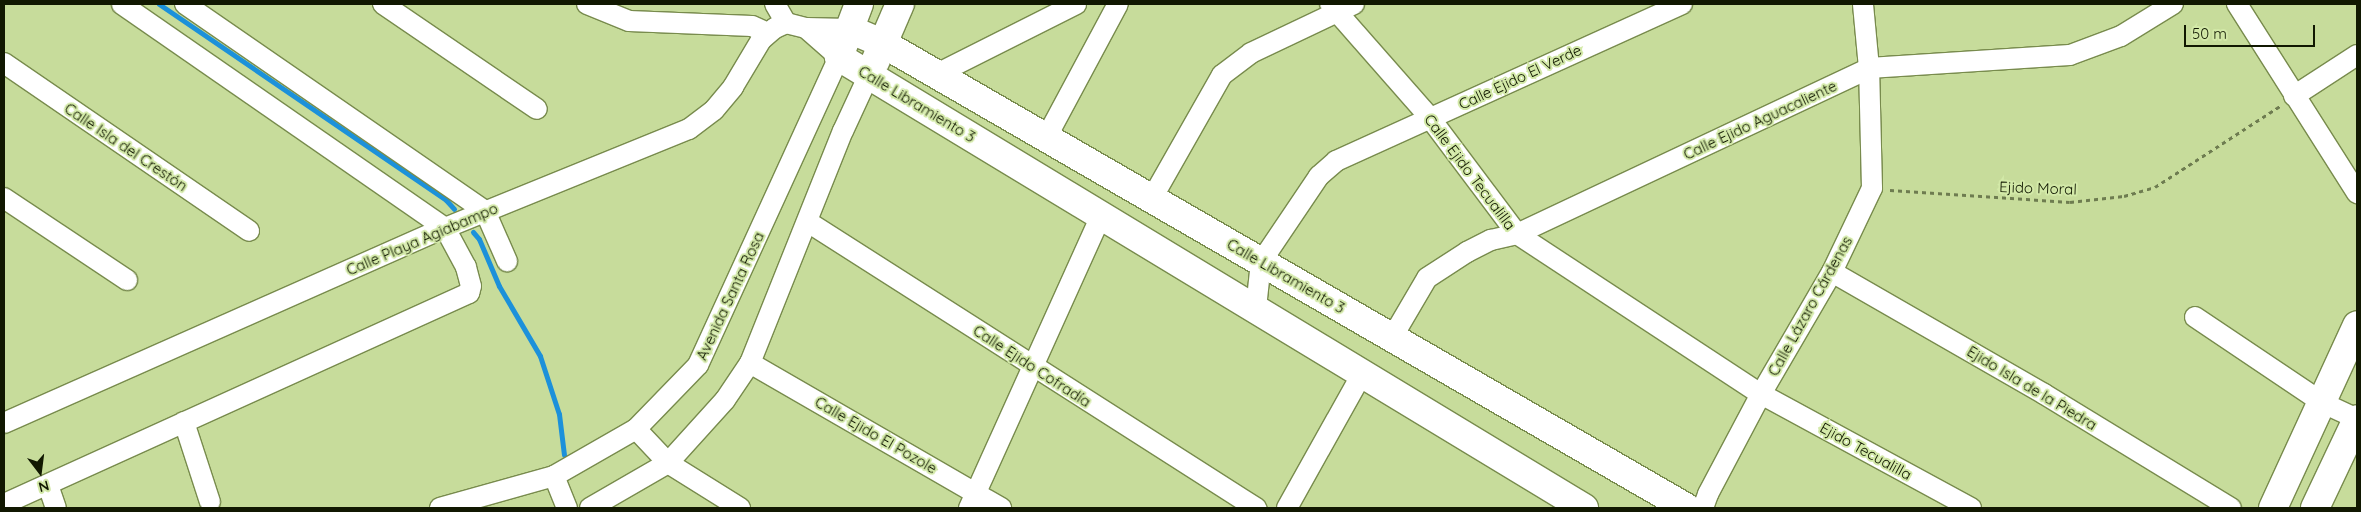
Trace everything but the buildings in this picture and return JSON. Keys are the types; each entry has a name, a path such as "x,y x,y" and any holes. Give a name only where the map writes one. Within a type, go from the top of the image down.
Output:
{"street":[{"path":"4,504 469,293 471,286 466,267 445,228 122,4"},
{"path":"185,4 485,211 507,261"},
{"path":"384,4 538,109"},
{"path":"587,4 630,21 752,26 768,34"},
{"path":"775,4 786,23 806,28 849,29"},
{"name":"Avenida Santa Rosa","path":"440,508 554,476 636,429 698,365 839,57 859,4"},
{"path":"590,508 668,463 725,400 750,363 843,131 884,44 900,4"},
{"path":"935,75 1076,4"},
{"path":"1045,140 1118,4"},
{"name":"Calle Ejido El Verde","path":"1261,262 1319,176 1330,166 1430,118 1682,4"},
{"name":"Calle Lázaro Cárdenas","path":"1703,508 1708,494 1761,394 1832,272 1872,188 1869,68 1863,4"},
{"name":"Calle Ejido Aguacaliente","path":"1393,336 1427,278 1468,252 1492,240 1517,234 1869,68 2070,55 2121,36 2173,4"},
{"path":"2237,4 2357,193"},
{"path":"1151,200 1222,75 1251,53 1340,6"},
{"name":"Calle Ejido Tecualilla","path":"1340,6 1430,118 1517,234 1761,394"},
{"name":"Calle Playa Agiabampo","path":"4,423 445,228 689,129 714,110 734,87 761,40 786,23"},
{"path":"806,28 839,57"},
{"name":"Calle Libramiento 3","path":"849,29 884,44 1045,140 1393,336 1687,508"},
{"path":"2294,96 2357,54"},
{"name":"Calle Libramiento 3","path":"839,57 1363,372 1584,508"},
{"name":"Calle Isla del Crestón","path":"4,63 249,231"},
{"path":"4,198 128,280"},
{"path":"972,500 1031,365 1101,216"},
{"name":"Calle Ejido Cofradía","path":"808,222 1256,508"},
{"path":"1256,308 1261,262"},
{"name":"Ejido Isla de la Piedra","path":"1832,272 2044,394 2230,508"},
{"path":"2195,317 2323,403 2357,419 2315,508"},
{"path":"2273,508 2323,403 2357,325"},
{"name":"Calle Ejido El Pozole","path":"750,363 972,500 1001,508"},
{"path":"1287,508 1363,372"},
{"name":"Ejido Tecualilla","path":"1761,394 1971,508"},
{"path":"184,422 210,502"},
{"path":"636,429 668,463 740,508"},
{"path":"554,476 567,508"},
{"path":"48,485 56,508"}],"path":[{"name":"Ejido Moral","path":"1872,188 2070,202 2124,196 2156,187 2294,96"}],"waterway":[{"path":"159,4 446,200 454,209"},
{"path":"473,232 479,239 499,286 540,356 559,414 564,455"}]}
